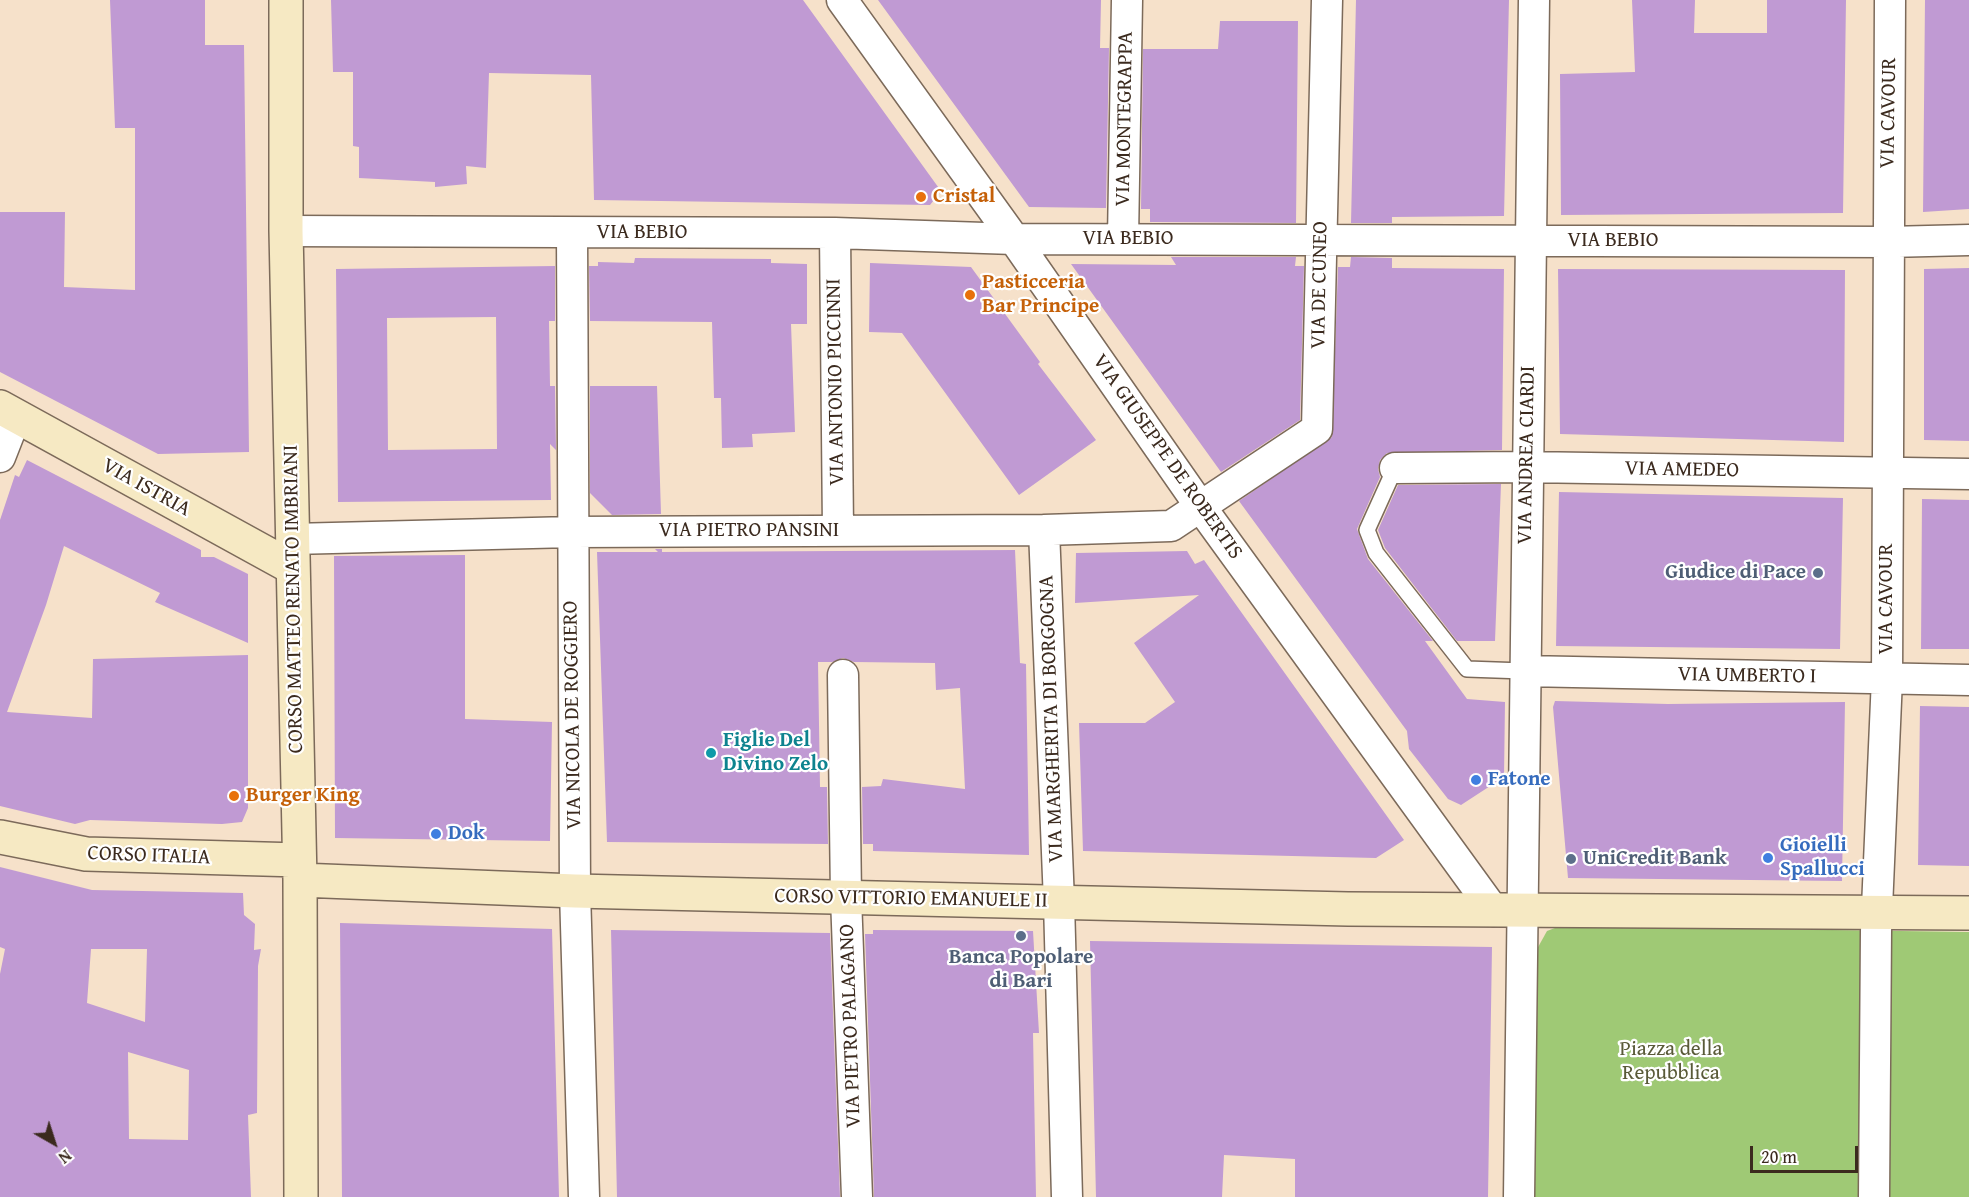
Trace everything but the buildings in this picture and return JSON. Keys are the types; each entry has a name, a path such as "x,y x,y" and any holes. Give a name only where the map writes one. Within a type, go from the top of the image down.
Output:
{"street":[{"name":"CORSO MATTEO RENATO IMBRIANI","path":"286,0 286,231 299,870 301,1197"},
{"name":"VIA GIUSEPPE DE ROBERTIS","path":"842,0 1014,239 1200,506 1508,911"},
{"name":"VIA MONTEGRAPPA","path":"1123,239 1127,0"},
{"name":"VIA DE CUNEO","path":"1200,506 1317,429 1327,0"},
{"name":"VIA ANDREA CIARDI","path":"1508,911 1524,671 1534,0"},
{"name":"VIA CAVOUR","path":"1874,1197 1876,911 1887,678 1890,0"},
{"name":"VIA BEBIO","path":"286,231 834,233 1014,239 1888,242 1969,240"},
{"name":"VIA NICOLA DE ROGGIERO","path":"572,233 575,891 585,1197"},
{"name":"VIA ANTONIO PICCINNI","path":"834,233 838,530"},
{"name":"VIA ISTRIA","path":"8,412 292,553"},
{"path":"0,457 8,412"},
{"name":"VIA AMEDEO","path":"1395,468 1526,467 1969,474"},
{"name":"VIA PIETRO PANSINI","path":"292,553 572,532 1044,530 1171,526 1200,506"},
{"name":"VIA MARGHERITA DI BORGOGNA","path":"1044,530 1059,902 1067,1197"},
{"name":"VIA UMBERTO I","path":"1524,671 1969,680"},
{"name":"VIA PIETRO PALAGANO","path":"843,675 846,897 857,1197"},
{"name":"CORSO ITALIA","path":"0,837 86,855 299,870"},
{"name":"CORSO VITTORIO EMANUELE II","path":"299,870 575,891 1508,911"},
{"path":"1519,1197 1508,911 1969,913"}],"lane":[{"path":"1395,468 1368,530 1376,553 1467,669 1524,671"}],"green space":[{"name":"Piazza della Repubblica","path":"1560,926 1969,932 1969,1197 1534,1197 1537,949 1547,931"}],"place":[{"name":"Cristal","path":"921,197"},
{"name":"Pasticceria Bar Principe","path":"970,295"},
{"name":"Giudice di Pace","path":"1818,573"},
{"name":"Figlie Del Divino Zelo","path":"711,753"},
{"name":"Fatone","path":"1476,780"},
{"name":"Burger King","path":"234,796"},
{"name":"Dok","path":"436,834"},
{"name":"Gioielli Spallucci","path":"1768,858"},
{"name":"UniCredit Bank","path":"1571,859"},
{"name":"Banca Popolare di Bari","path":"1021,936"}]}
